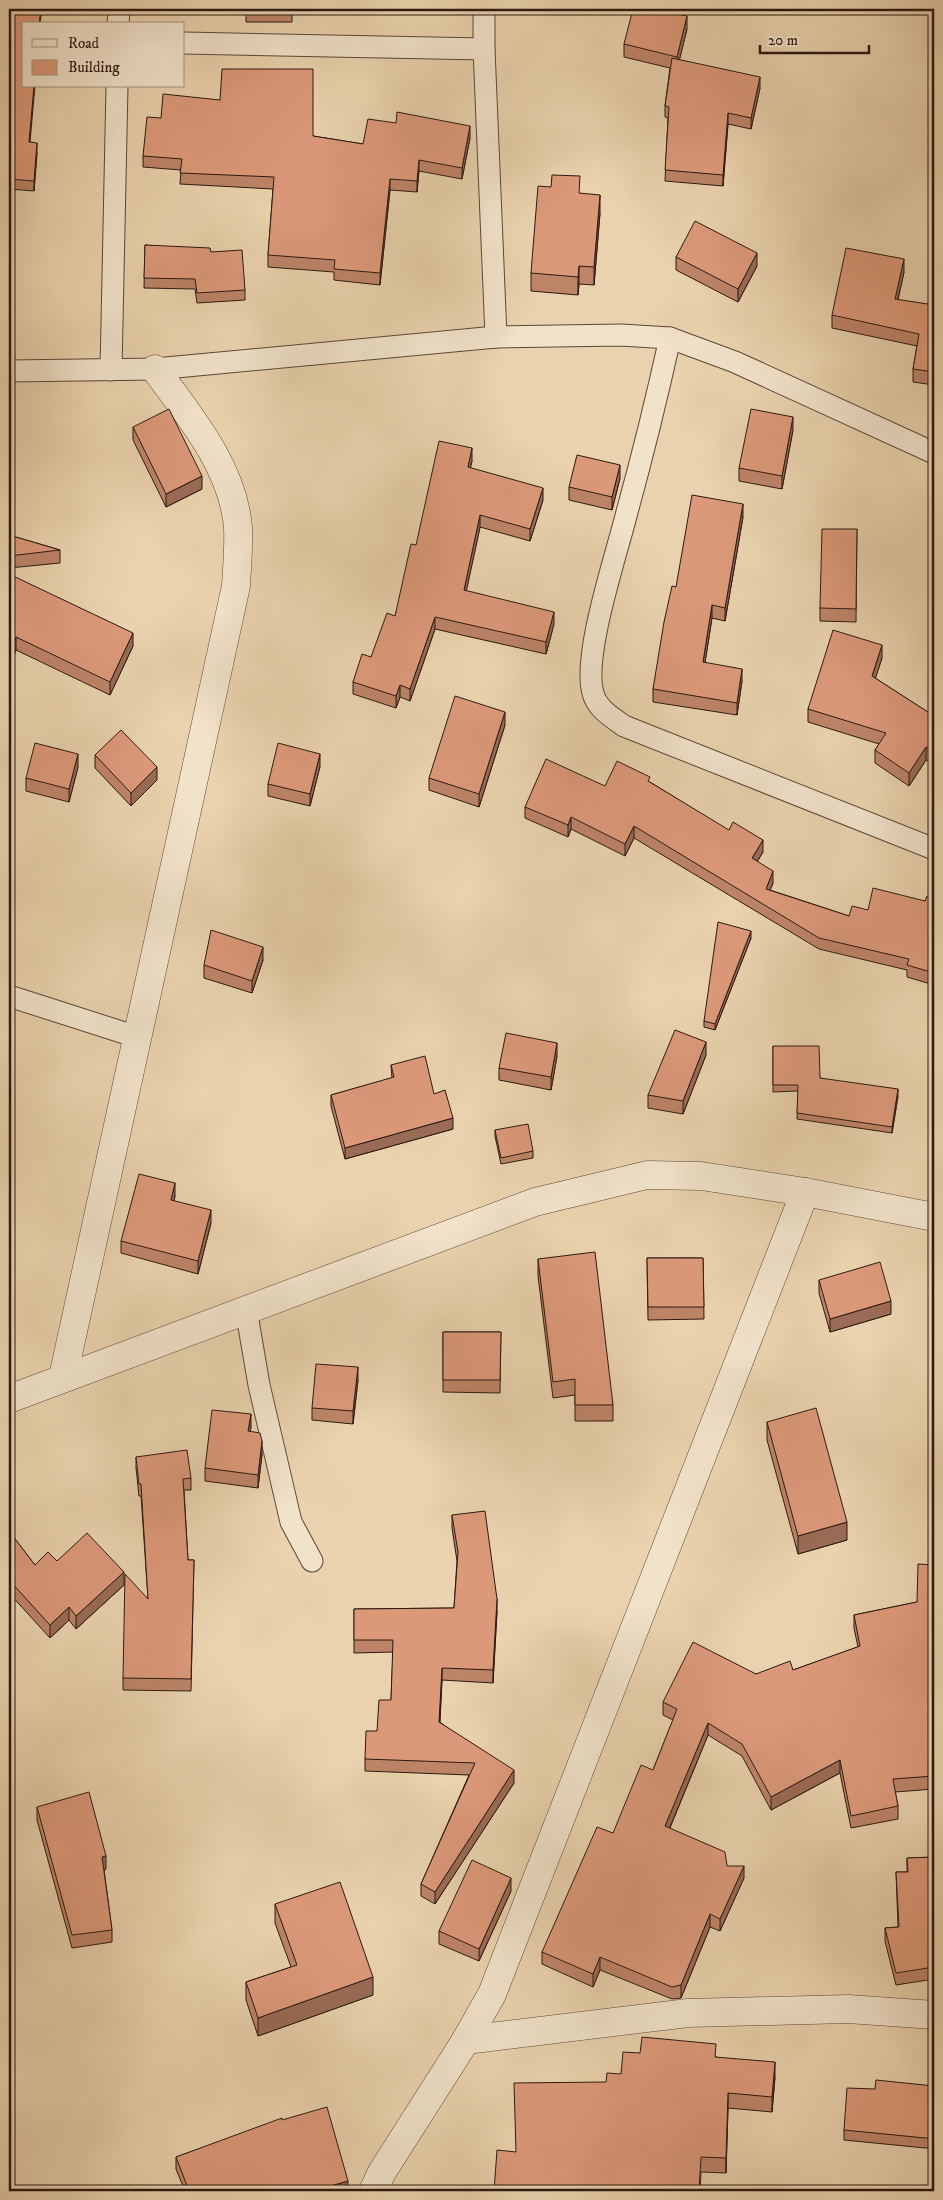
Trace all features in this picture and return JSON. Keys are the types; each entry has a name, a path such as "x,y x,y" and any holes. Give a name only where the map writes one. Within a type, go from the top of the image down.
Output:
{"street":[{"path":"63,1377 236,586 238,527 230,496 216,457 155,369"},
{"path":"9,1399 63,1377 535,1202 647,1175 701,1176 805,1192 934,1217"},
{"path":"373,2191 382,2172 466,2040 492,1994 805,1192"},
{"path":"466,2040 688,2013 848,2009 934,2015"}],"lane":[{"path":"118,22 119,9"},
{"path":"484,9 496,337"},
{"path":"185,44 484,49"},
{"path":"111,370 117,88"},
{"path":"9,371 155,369 496,337 621,335 670,338 736,362 934,453"},
{"path":"670,338 654,411 596,631 591,670 593,694 602,709 624,726 934,849"},
{"path":"9,996 136,1037"},
{"path":"246,1309 259,1385 291,1522 312,1561"}],"building":[{"path":"9,9 41,9 39,22 22,22 22,88 34,88 29,142 37,143 34,181 9,179"},
{"path":"292,9 292,10 246,10"},
{"path":"633,9 657,9 687,16 677,57 624,44"},
{"path":"672,58 760,77 751,118 728,113 723,175 665,170 669,107 665,106"},
{"path":"222,69 313,69 313,136 363,144 368,119 396,123 397,112 470,126 462,168 419,160 417,181 390,179 380,273 334,269 335,260 268,255 274,177 180,173 182,159 143,156 147,117 161,118 163,94 220,100"},
{"path":"552,175 580,176 579,193 600,195 594,267 579,266 578,277 531,273 538,186 551,187"},
{"path":"695,221 757,253 738,289 676,257"},
{"path":"145,245 210,248 211,252 242,250 245,290 197,293 195,279 144,278"},
{"path":"846,248 904,259 895,299 934,305 934,372 913,369 919,334 832,315"},
{"path":"169,409 202,476 166,494 133,427"},
{"path":"751,409 793,417 782,476 739,468"},
{"path":"439,441 472,448 468,467 543,488 530,529 480,515 464,590 554,612 546,642 435,617 410,689 400,685 396,696 353,682 362,654 371,657 387,613 395,616 411,544 416,545"},
{"path":"577,455 620,465 612,497 569,487"},
{"path":"692,495 743,504 725,608 712,605 703,662 742,669 737,703 653,689 672,586 676,587"},
{"path":"822,529 857,529 856,609 820,608"},
{"path":"9,535 60,550 9,556"},
{"path":"9,574 133,633 110,682 16,637 9,654"},
{"path":"833,630 882,645 872,676 934,716 934,752 926,747 909,773 875,750 886,733 808,709"},
{"path":"455,696 505,712 479,794 429,778"},
{"path":"121,730 157,767 131,793 95,755"},
{"path":"35,743 78,754 69,789 26,778"},
{"path":"278,743 320,754 310,794 268,784"},
{"path":"546,759 605,786 617,761 650,777 648,781 729,830 733,822 763,840 752,858 773,871 766,889 849,916 852,906 868,910 873,888 925,901 927,896 934,898 934,973 907,965 909,959 819,938 634,826 625,844 571,817 568,825 525,807"},
{"path":"718,922 751,931 715,1024 704,1021"},
{"path":"211,930 263,947 252,981 204,965"},
{"path":"675,1030 706,1042 683,1101 648,1095"},
{"path":"506,1033 557,1043 551,1077 499,1068"},
{"path":"773,1046 819,1046 820,1078 898,1089 892,1127 797,1113 798,1085 773,1085"},
{"path":"425,1056 434,1094 445,1090 453,1118 345,1148 331,1095 394,1077 391,1065"},
{"path":"528,1124 533,1151 501,1158 495,1130"},
{"path":"139,1174 175,1183 171,1200 211,1210 198,1261 121,1241"},
{"path":"595,1252 613,1405 575,1405 575,1379 553,1382 538,1259"},
{"path":"647,1258 703,1258 704,1307 648,1307"},
{"path":"880,1262 891,1301 830,1319 819,1280"},
{"path":"443,1332 501,1332 500,1380 443,1380"},
{"path":"316,1364 358,1367 353,1411 312,1408"},
{"path":"816,1408 847,1522 798,1536 767,1422"},
{"path":"212,1410 251,1414 248,1431 260,1433 262,1441 258,1475 205,1468"},
{"path":"187,1450 191,1478 183,1479 188,1560 194,1560 191,1679 123,1678 125,1574 148,1599 141,1484 139,1484 136,1457"},
{"path":"485,1511 497,1599 493,1670 442,1668 439,1722 514,1770 435,1892 421,1884 475,1763 365,1759 366,1731 377,1731 379,1700 391,1700 393,1640 354,1640 354,1609 454,1608 458,1552 452,1515"},
{"path":"9,1531 35,1565 48,1552 57,1561 87,1533 124,1572 76,1616 69,1607 50,1625 9,1580"},
{"path":"918,1564 934,1565 934,1776 893,1779 898,1806 851,1816 840,1760 771,1797 742,1744 708,1723 665,1826 725,1852 727,1866 744,1866 720,1919 710,1914 681,1985 672,1987 600,1957 593,1974 542,1952 597,1827 613,1833 641,1765 653,1770 677,1709 663,1702 693,1642 756,1674 790,1661 793,1670 860,1646 854,1615 917,1602"},
{"path":"89,1792 106,1856 102,1857 112,1930 72,1935 37,1807"},
{"path":"934,1857 934,1967 896,1973 885,1928 899,1927 896,1872 908,1872 907,1858"},
{"path":"472,1860 511,1878 479,1949 439,1931"},
{"path":"340,1882 373,1977 258,2018 246,1982 297,1965 275,1904"},
{"path":"642,2037 716,2044 715,2057 775,2062 772,2097 728,2093 726,2158 701,2157 699,2191 494,2191 497,2150 516,2152 514,2083 606,2082 607,2073 621,2074 623,2052 640,2053"},
{"path":"876,2080 934,2086 934,2138 844,2130 847,2088 875,2089"},
{"path":"327,2107 348,2181 313,2191 189,2191 176,2157 282,2118 282,2120"},
{"path":"129,2185 131,2191 107,2191"}]}
